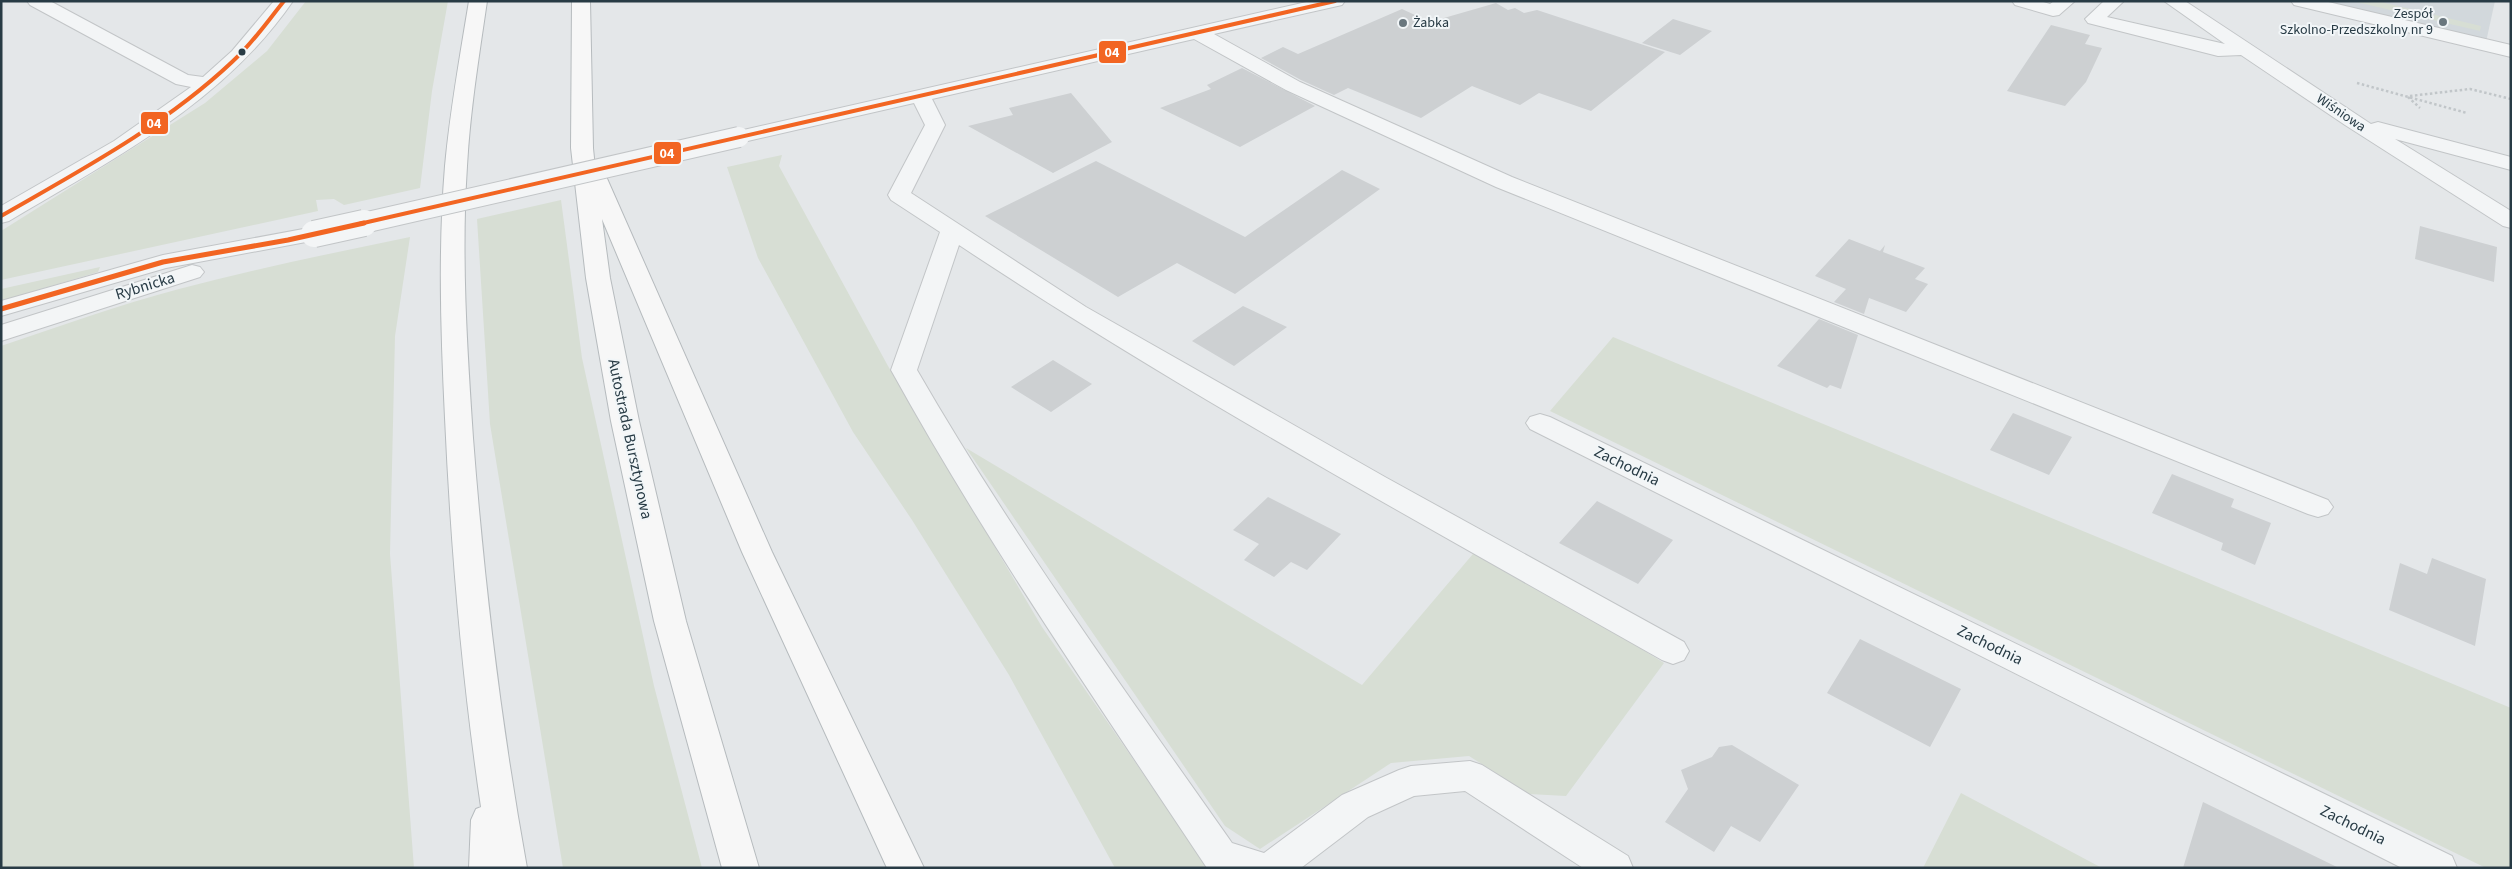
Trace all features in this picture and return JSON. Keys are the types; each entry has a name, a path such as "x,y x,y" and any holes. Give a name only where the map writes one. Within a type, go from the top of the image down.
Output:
{"highway":[{"path":"478,1 467,66 456,166 454,248 456,382 464,510 491,769 508,868"},
{"name":"Autostrada Bursztynowa","path":"581,1 582,148 598,278 625,421 670,621 741,868"},
{"path":"582,148 757,552 906,868"},
{"path":"487,868 491,769"}],"street":[{"path":"36,1 183,80 208,84"},
{"path":"1,216 118,146 176,108 208,84 234,61 284,1"},
{"name":"Rybnicka","path":"1,309 163,262 288,240 1336,1"},
{"path":"2021,1 2053,11 2066,1"},
{"path":"2115,1 2094,19 2218,50 2245,49"},
{"name":"Wiśniowa","path":"2172,1 2352,121 2511,221"},
{"path":"2300,1 2511,51"},
{"path":"1197,33 1293,86 1504,182 2318,507"},
{"path":"921,96 935,125 899,195 1077,312 1374,484 1672,651"},
{"path":"2352,121 2511,164"},
{"path":"952,230 904,370 961,471 1043,596 1220,856 1260,868"},
{"name":"Rybnicka","path":"1,333 288,240"},
{"name":"Zachodnia","path":"1540,423 2439,868"},
{"path":"1272,868 1355,806 1411,781 1470,776 1615,868"}],"path":[{"path":"2357,83 2467,113"},
{"path":"2407,97 2470,89 2511,99"}],"shaded area":[{"path":"306,1 448,1 432,91 420,188 344,205 334,199 316,200 318,211 1,280 1,231 205,103 267,51"},
{"name":"Zespół Szkolno-Przedszkolny nr 9","path":"2307,1 2495,1 2486,42"},
{"path":"2352,1 2377,1 2481,26 2480,31"},
{"path":"782,155 779,166 888,366 1042,627 1208,868 1115,868 1009,675 912,520 853,432 758,258 727,167"},
{"path":"561,200 582,358 654,686 702,868 563,868 490,424 477,219"},
{"path":"410,237 395,336 390,554 414,868 1,868 1,346 179,289 265,268"},
{"path":"100,267 98,272 1,301 1,289"},
{"path":"1613,337 2511,708 2511,868 2486,868 1550,411"},
{"path":"966,448 1362,685 1478,548 1664,663 1566,796 1529,794 1469,756 1391,763 1260,849 1225,826"},
{"path":"1961,793 2102,868 1923,868"}],"building":[{"path":"1496,3 1508,10 1515,8 1524,13 1537,10 1665,52 1591,111 1539,93 1520,105 1472,86 1421,118 1348,88 1334,95 1301,80 1261,58 1283,47 1298,54 1402,9 1430,22"},
{"path":"1673,19 1712,31 1680,55 1642,43"},
{"path":"2051,25 2090,35 2085,44 2102,48 2086,82 2065,106 2007,91"},
{"path":"1242,68 1315,106 1240,147 1160,108 1211,89 1207,85"},
{"path":"1071,93 1112,142 1053,173 968,126 1013,115 1009,108"},
{"path":"1096,161 1245,237 1342,170 1380,189 1235,294 1177,263 1118,297 985,216"},
{"path":"2420,226 2497,247 2494,282 2415,259"},
{"path":"1849,239 1880,251 1885,245 1883,252 1925,268 1915,279 1928,284 1906,312 1869,298 1864,314 1834,302 1846,289 1815,276"},
{"path":"1243,306 1287,327 1234,366 1192,341"},
{"path":"1819,319 1858,335 1841,389 1830,385 1827,388 1777,366"},
{"path":"1053,360 1092,384 1051,412 1011,387"},
{"path":"2013,413 2072,437 2049,475 1990,450"},
{"path":"2172,474 2234,499 2231,507 2271,523 2255,565 2221,550 2223,543 2152,513"},
{"path":"1268,497 1341,534 1307,570 1291,562 1274,577 1244,560 1259,544 1233,530"},
{"path":"1597,501 1673,540 1638,584 1559,543"},
{"path":"2432,558 2486,579 2475,646 2389,610 2400,563 2427,574"},
{"path":"1860,639 1961,689 1930,747 1827,693"},
{"path":"1732,745 1799,785 1760,842 1731,826 1714,852 1665,822 1688,789 1681,770 1712,757 1719,747"},
{"path":"2203,802 2339,868 2183,868"}],"transit line":[{"name":"04","path":"1,216 121,145 206,85 239,55 284,1"},
{"name":"04","path":"1,309 163,262 288,240 1335,1"}],"place":[{"name":"Zespół Szkolno-Przedszkolny nr 9","path":"2443,22"},
{"name":"Żabka","path":"1403,23"}]}
